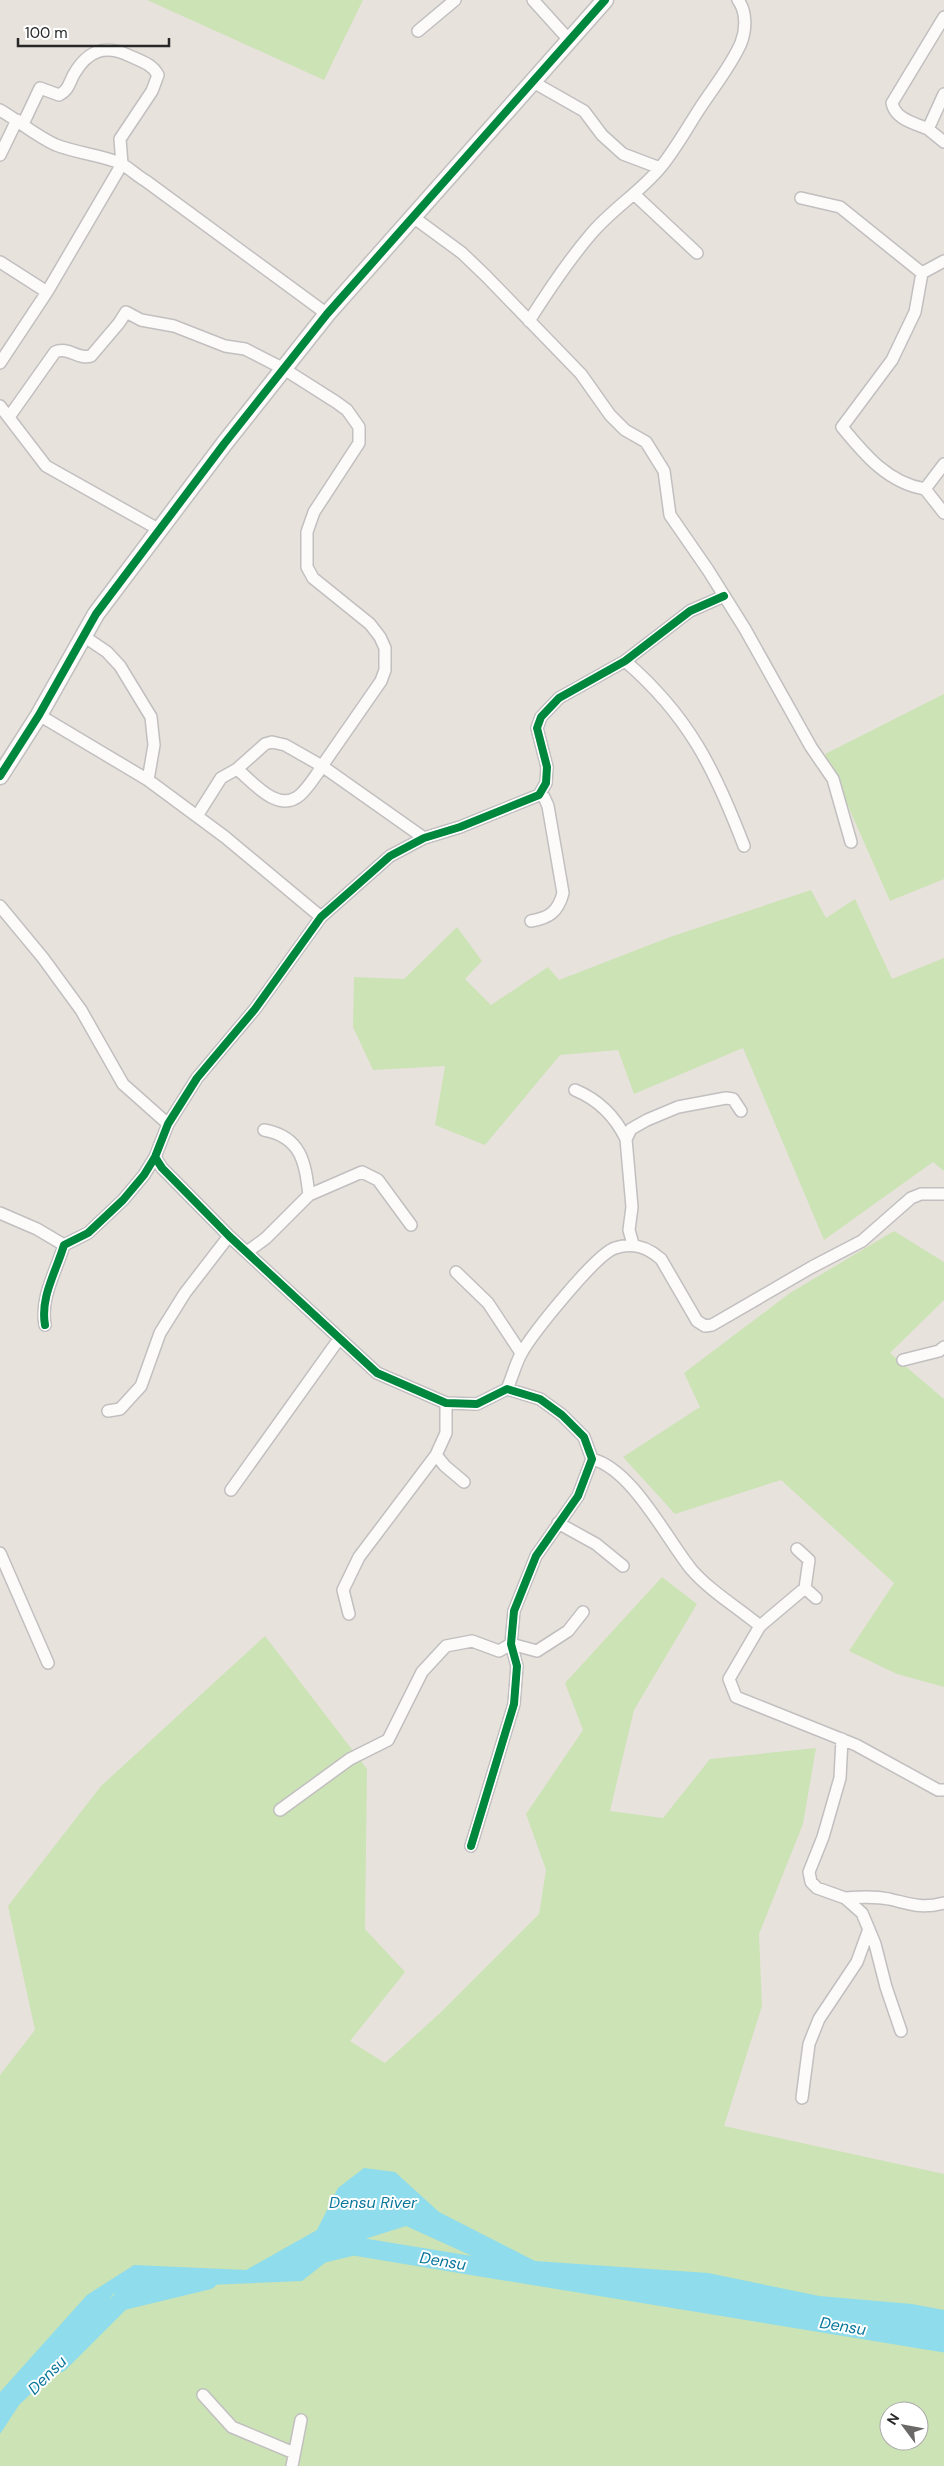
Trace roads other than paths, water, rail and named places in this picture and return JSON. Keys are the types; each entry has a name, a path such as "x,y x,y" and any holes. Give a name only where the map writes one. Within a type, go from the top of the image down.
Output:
{"street":[{"path":"418,31 455,0"},
{"path":"533,0 570,41"},
{"path":"0,776 39,715 82,635 158,529 327,314 605,0"},
{"path":"529,321 563,269 592,233 617,206 635,194 660,168 741,43 745,22 742,5 738,0"},
{"path":"944,17 892,103 894,110 902,118 928,129 944,142"},
{"path":"0,156 40,88 59,95 63,93 70,86 74,74 84,61 99,50 118,50 150,65 158,75 152,91 120,140 122,164 48,292 0,363"},
{"path":"533,82 584,111 615,149 660,168"},
{"path":"928,129 944,94"},
{"path":"0,110 20,122 37,136 58,145 122,164 130,172 146,181 327,314"},
{"path":"635,194 697,253"},
{"path":"801,198 840,207 922,273"},
{"path":"413,218 462,252 581,374 610,415 626,430 646,442 664,471 670,515 708,570 745,629 811,747 834,778 851,842"},
{"path":"922,273 944,261"},
{"path":"0,262 48,292"},
{"path":"922,273 915,312 892,360 842,427 860,449 886,473 913,487 925,489 944,513"},
{"path":"9,417 55,352 63,350 82,357 90,356 119,324 126,312 141,320 174,326 225,346 245,349 284,369 347,410 359,427 359,443 314,512 307,532 307,567 313,578 370,624 380,637 386,659 381,681 302,794 296,798 283,801 269,796 237,769"},
{"path":"0,406 34,453 54,472 65,476 158,529"},
{"path":"925,489 944,464"},
{"path":"45,1325 42,1311 64,1245 88,1233 123,1200 144,1175 155,1157 168,1124 196,1078 255,1009 321,917 390,856 424,838 460,827 539,795 546,782 547,768 537,728 541,717 559,698 625,661 690,611 724,596"},
{"path":"82,635 107,652 120,666 151,716 154,745 148,780"},
{"path":"625,661 654,687 694,738 714,773 744,846"},
{"path":"39,715 148,780 196,816 321,917"},
{"path":"196,816 221,778 237,769 255,752 272,742 286,745 322,766 424,838"},
{"path":"530,921 552,915 560,905 563,893 548,806 544,797 539,795"},
{"path":"0,906 43,958 81,1010 124,1084 168,1124"},
{"path":"575,1090 589,1096 612,1116 626,1139 632,1207 629,1230 633,1244"},
{"path":"626,1139 631,1129 647,1120 695,1103 726,1098 733,1099 741,1111"},
{"path":"264,1130 276,1132 293,1144 305,1162 309,1195"},
{"path":"155,1157 162,1168 229,1236 377,1373 446,1403 477,1404 507,1389 522,1353 568,1293 590,1268 613,1248 633,1244 652,1252 661,1259 697,1321 705,1326 712,1325 812,1267 862,1242 911,1198 921,1194 944,1194"},
{"path":"247,1252 266,1238 309,1195 362,1172 378,1180 411,1225"},
{"path":"0,1214 37,1229 64,1245"},
{"path":"108,1411 120,1409 141,1386 160,1334 185,1293 229,1236"},
{"path":"456,1272 488,1304 522,1353"},
{"path":"231,1490 339,1339"},
{"path":"903,1360 939,1352 944,1347"},
{"path":"471,1846 514,1704 516,1666 511,1644 514,1611 536,1556 578,1496 592,1459 584,1437 562,1415 540,1399 507,1389"},
{"path":"349,1614 344,1590 359,1557 436,1455 446,1433 446,1403"},
{"path":"436,1455 445,1466 464,1482"},
{"path":"592,1459 604,1462 629,1485 654,1515 700,1578 760,1626"},
{"path":"558,1523 596,1544 624,1566"},
{"path":"797,1548 809,1560 805,1588 760,1626 729,1679 736,1697 856,1744 938,1790 944,1790"},
{"path":"0,1553 48,1663"},
{"path":"805,1588 816,1598"},
{"path":"280,1810 350,1759 388,1740 422,1672 446,1646 472,1641 499,1650 511,1644 537,1651 568,1631 583,1612"},
{"path":"842,1739 840,1778 823,1837 809,1872 812,1882 817,1888 845,1898 862,1913 869,1929 901,2031"},
{"path":"845,1898 867,1896 911,1906 944,1903"},
{"path":"802,2098 809,2044 819,2019 856,1962 869,1929"},
{"path":"203,2396 232,2427 294,2453"},
{"path":"292,2466 301,2420"}],"water":[{"name":"Densu River","path":"364,2168 395,2172 439,2212 535,2261 708,2273 819,2296 912,2304 944,2310 944,2335 875,2322 723,2305 575,2279 518,2277 406,2226 349,2244 302,2281 161,2287 113,2294 67,2359 19,2405 0,2434 0,2392 87,2295 134,2265 246,2270 317,2230 338,2188"}],"waterway":[{"name":"Densu","path":"320,2254 353,2246 944,2343"},
{"name":"Densu","path":"59,2363 121,2301 208,2280"}]}
